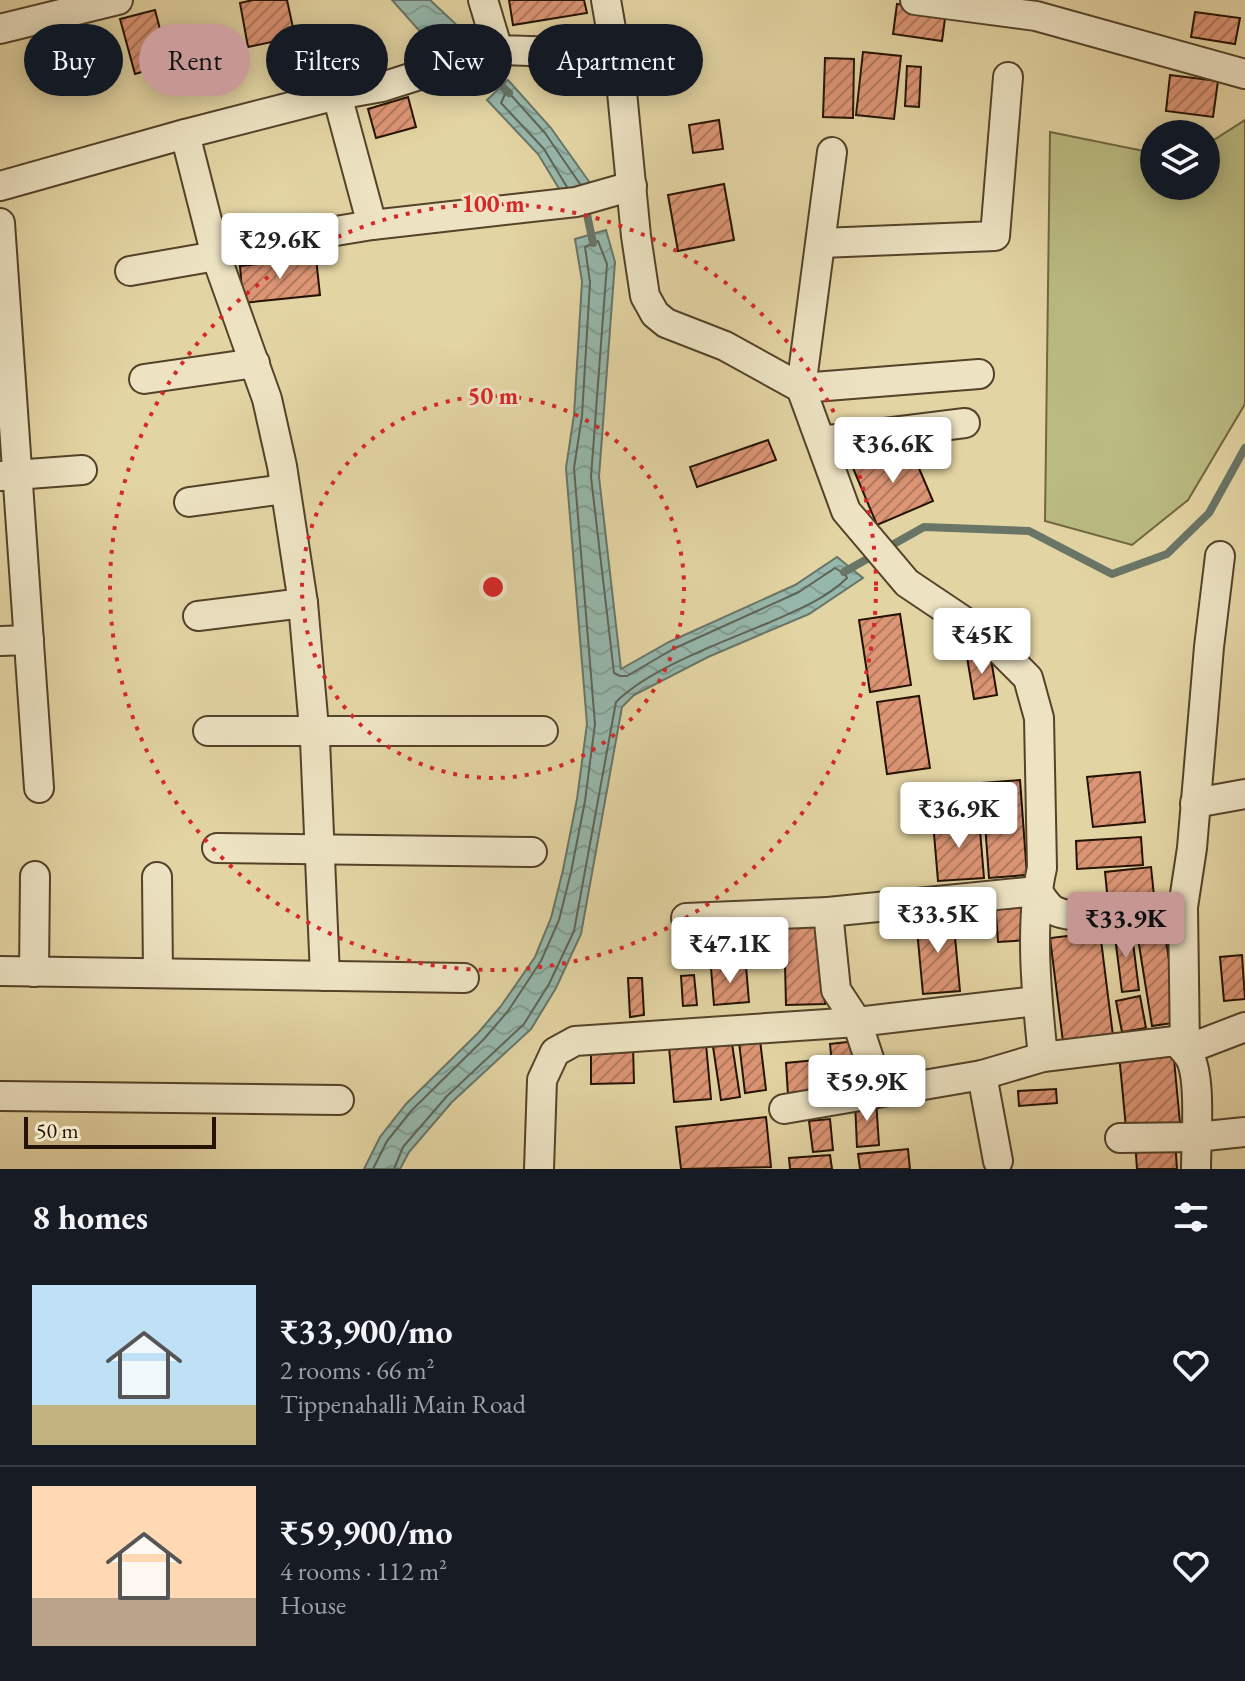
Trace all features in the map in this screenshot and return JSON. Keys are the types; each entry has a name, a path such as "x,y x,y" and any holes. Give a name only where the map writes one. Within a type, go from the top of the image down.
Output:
{"street":[{"path":"0,29 118,0"},
{"path":"483,0 484,24"},
{"path":"606,0 610,24"},
{"path":"915,0 1036,8 1245,74"},
{"path":"821,243 995,236 1008,77"},
{"path":"0,186 333,96"},
{"path":"337,96 372,225"},
{"path":"622,96 645,296 655,314 666,323 725,346 801,388 979,374"},
{"path":"185,134 227,252 231,305 267,399 285,489 303,603 314,731 325,976"},
{"path":"832,152 801,388 846,511 907,583 986,636 1028,678 1039,718 1042,868 1037,891 1037,1001 1043,1057"},
{"path":"130,271 372,225 592,198 632,186"},
{"path":"0,223 9,475 29,640 39,788"},
{"path":"144,379 255,363"},
{"path":"821,441 965,423"},
{"path":"9,475 82,470"},
{"path":"189,502 285,489"},
{"path":"1185,1050 1183,907 1220,556"},
{"path":"198,616 303,603"},
{"path":"0,641 29,640"},
{"path":"208,731 543,731"},
{"path":"1195,803 1245,794"},
{"path":"217,848 532,852"},
{"path":"34,972 35,876"},
{"path":"157,877 158,973"},
{"path":"1037,891 1053,910 1086,916 1112,916 1183,907"},
{"path":"686,918 828,912 1037,891"},
{"path":"828,912 836,990 857,1022 880,1092"},
{"path":"0,971 464,978"},
{"path":"539,1169 542,1080 555,1052 575,1041 857,1022 1037,1001"},
{"path":"1185,1050 1245,1027"},
{"path":"784,1109 982,1075 1043,1057 1175,1041 1193,1063 1196,1169"},
{"path":"982,1075 998,1161"},
{"path":"0,1096 339,1100"},
{"path":"1120,1138 1196,1137 1245,1132"}],"green space":[{"path":"1245,120 1245,404 1188,500 1132,545 1045,521 1050,132 1140,150 1140,200 1220,200 1220,136"}],"water":[{"path":"392,0 430,0 456,24 413,24"},
{"path":"512,84 551,128 595,190 566,200 538,154 487,100 491,96 512,96"},
{"path":"606,230 615,262 599,477 621,669 669,642 795,585 837,557 863,578 809,614 708,657 634,695 622,707 581,934 556,988 531,1029 452,1102 409,1152 400,1169 364,1169 380,1137 406,1104 501,1006 535,957 551,918 577,799 587,724 566,468 574,415 582,281 575,239"}],"building":[{"path":"287,0 292,24 266,24 266,43 250,47 250,24 244,24 240,3"},
{"path":"509,0 584,0 587,13 513,25"},
{"path":"897,4 946,11 942,41 893,34"},
{"path":"155,10 159,24 139,24 139,73 135,74 120,19"},
{"path":"1195,12 1240,18 1235,44 1191,37"},
{"path":"863,52 901,56 894,119 856,115"},
{"path":"825,58 854,59 853,118 823,117"},
{"path":"907,66 921,67 919,107 905,106"},
{"path":"1170,75 1218,81 1213,117 1166,111"},
{"path":"408,97 416,127 376,138 368,109"},
{"path":"719,120 723,149 693,153 689,125"},
{"path":"724,184 734,240 678,251 668,195"},
{"path":"316,258 320,295 243,303 240,266"},
{"path":"768,440 776,460 697,487 690,467"},
{"path":"909,445 933,501 877,525 853,468"},
{"path":"900,614 911,685 870,692 859,620"},
{"path":"990,653 997,695 974,699 967,657"},
{"path":"919,696 930,768 887,774 877,702"},
{"path":"1140,772 1145,822 1093,827 1087,777"},
{"path":"1020,780 1027,875 989,878 982,783"},
{"path":"979,818 984,878 938,881 933,822"},
{"path":"1141,837 1143,865 1077,869 1076,841"},
{"path":"1151,867 1154,896 1108,902 1105,872"},
{"path":"1025,897 1028,940 998,942 995,899"},
{"path":"953,915 960,991 923,994 916,919"},
{"path":"742,921 747,960 707,964 703,925"},
{"path":"1163,922 1179,1022 1152,1026 1136,926"},
{"path":"824,923 825,1004 786,1005 784,924"},
{"path":"1131,927 1139,990 1122,992 1114,929"},
{"path":"1100,932 1113,1036 1063,1042 1050,938"},
{"path":"1242,955 1245,999 1224,1001 1220,957"},
{"path":"746,966 749,1002 714,1005 711,968"},
{"path":"694,975 697,1005 683,1006 681,976"},
{"path":"628,978 642,978 644,1015 630,1017"},
{"path":"1140,996 1146,1028 1122,1032 1116,1001"},
{"path":"731,1037 740,1097 721,1100 712,1040"},
{"path":"760,1040 766,1090 745,1093 739,1042"},
{"path":"856,1041 861,1083 834,1086 830,1044"},
{"path":"706,1044 711,1099 674,1102 669,1047"},
{"path":"633,1045 634,1083 591,1084 591,1046"},
{"path":"1173,1049 1180,1123 1126,1128 1119,1054"},
{"path":"826,1059 829,1092 788,1095 786,1063"},
{"path":"1056,1089 1057,1103 1019,1106 1018,1091"},
{"path":"876,1100 879,1145 857,1147 855,1101"},
{"path":"766,1117 771,1167 681,1169 676,1127"},
{"path":"830,1119 833,1150 813,1152 809,1121"},
{"path":"1175,1139 1177,1169 1137,1169 1135,1141"},
{"path":"908,1149 910,1169 860,1169 858,1154"},
{"path":"830,1155 832,1169 790,1169 789,1158"}],"waterway":[{"path":"585,205 593,243"},
{"path":"844,572 924,527 1029,531 1112,574 1167,554 1209,513 1245,448"}]}
